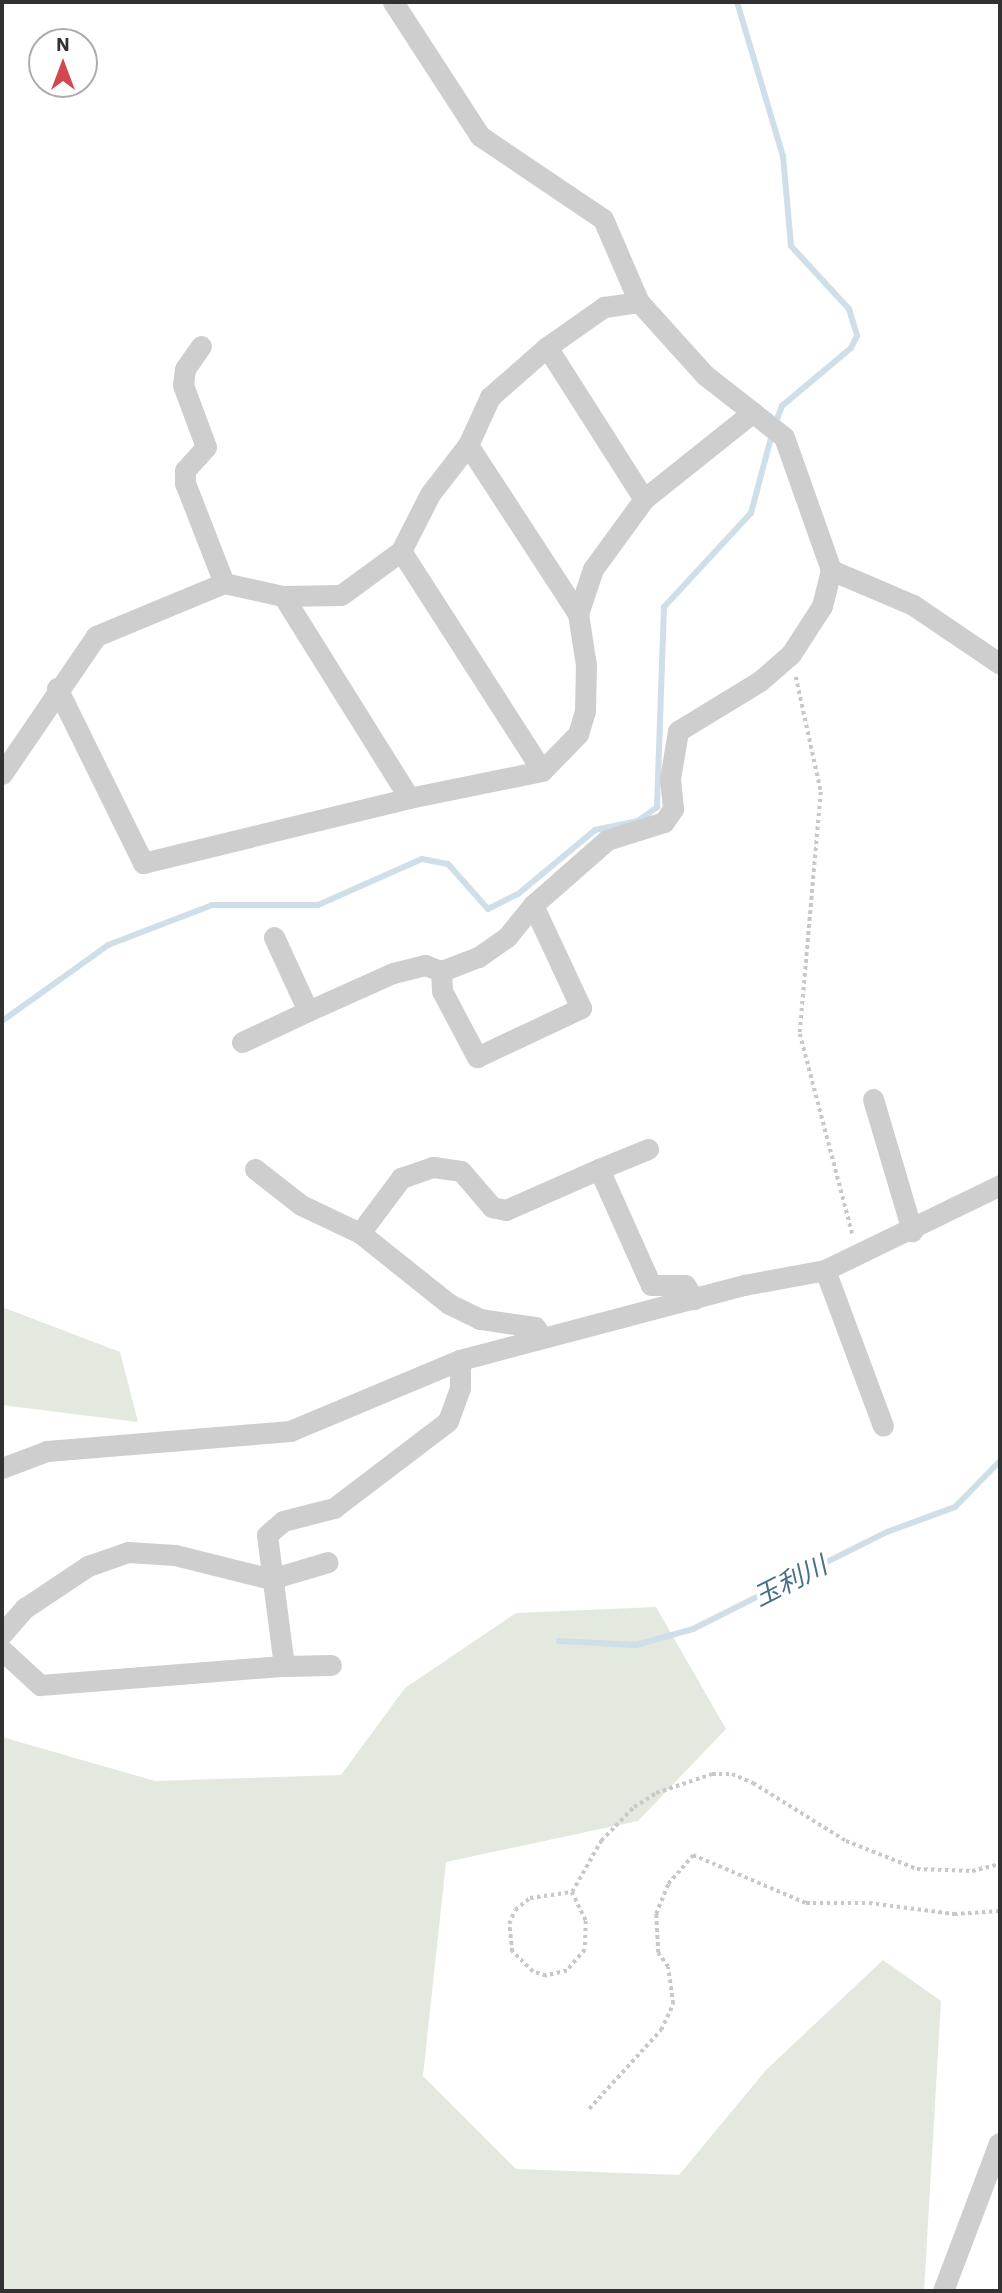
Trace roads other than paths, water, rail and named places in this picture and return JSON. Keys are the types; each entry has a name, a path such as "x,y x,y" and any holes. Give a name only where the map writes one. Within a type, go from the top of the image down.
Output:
{"street":[{"path":"242,1042 393,973 425,965 441,971 478,957 508,937 533,905 607,840 664,822 673,809 670,779 678,731 760,681 791,654 822,606 831,570 784,437 705,375 639,302 603,219 480,135 393,2"},
{"path":"2,774 57,688 96,636 224,583 283,596 341,595 401,551 430,494 468,445 482,406 547,346 604,307 639,302"},
{"path":"201,346 185,369 183,385 206,447 185,470 185,483 224,583"},
{"path":"547,346 644,499"},
{"path":"578,614 593,569 644,499 753,412"},
{"path":"57,688 144,863 409,798 542,771 578,734 585,711 586,665 578,614 468,445"},
{"path":"401,551 542,771"},
{"path":"831,570 913,606 1000,664"},
{"path":"283,596 409,798"},
{"path":"441,971 442,991 477,1057 581,1008 533,905"},
{"path":"274,937 308,1011"},
{"path":"873,1099 912,1231"},
{"path":"360,1233 401,1178 433,1167 461,1171 492,1207 506,1210 648,1149"},
{"path":"255,1169 301,1205 360,1233 449,1304 480,1318 535,1327 542,1337"},
{"path":"599,1169 651,1285 685,1285 694,1299"},
{"path":"2,1468 47,1451 290,1431 460,1360 694,1299 825,1270 912,1231 1000,1185"},
{"path":"825,1270 883,1426"},
{"path":"284,1666 267,1535 283,1521 334,1508 448,1421 460,1388 460,1360"},
{"path":"2,1634 25,1608 88,1566 128,1552 187,1557 271,1579 328,1562"},
{"path":"2,1650 40,1685 284,1666 331,1665"},
{"path":"943,2291 999,2143"}],"waterway":[{"path":"737,2 783,156 791,246 849,309 857,336 851,348 782,406 775,424"},
{"path":"2,1021 108,945 212,905 318,905 422,859 448,864 488,909 518,894 595,830 638,821 657,807 664,607 751,513 772,434"},
{"name":"玉利川","path":"559,1641 636,1645 693,1629 887,1532 955,1507 1000,1461"}]}
